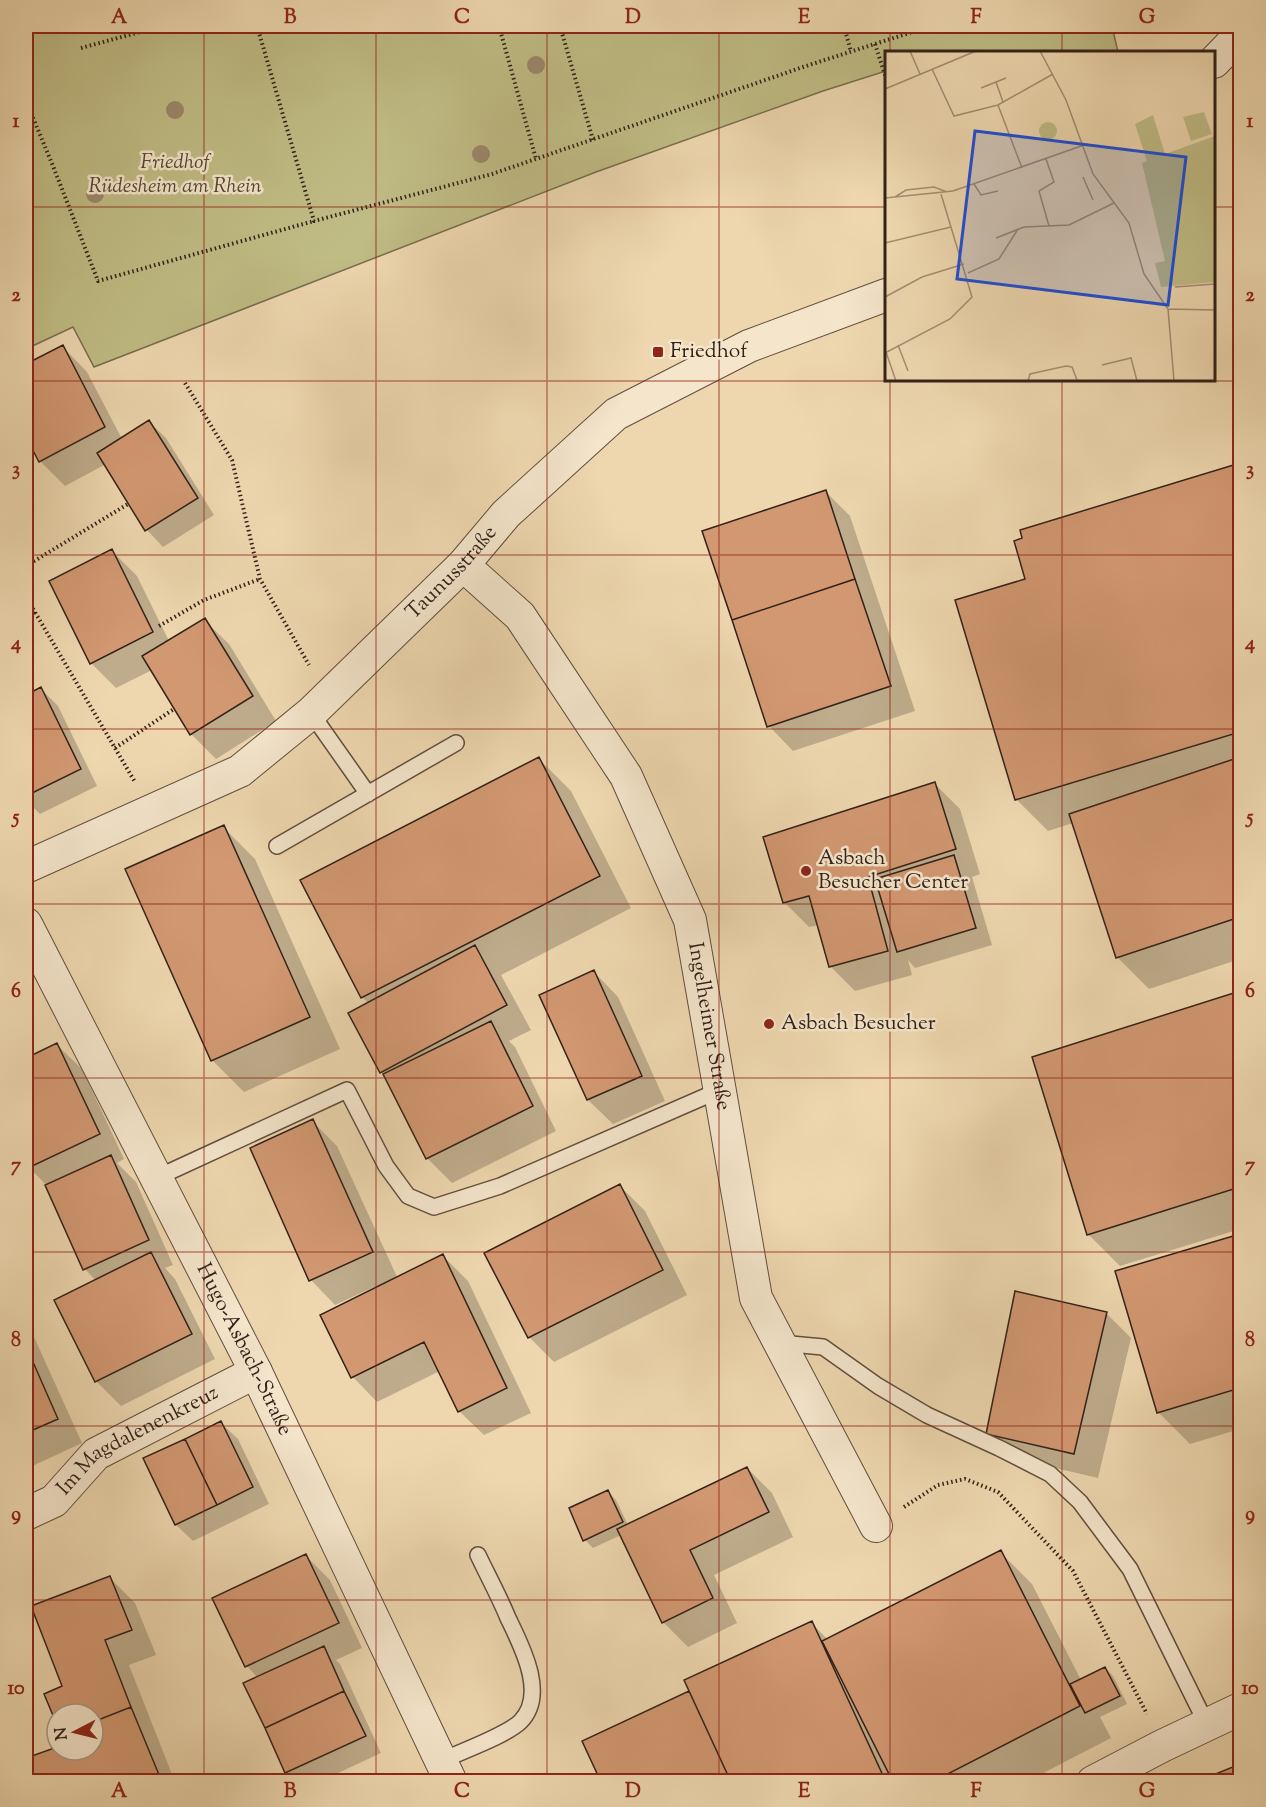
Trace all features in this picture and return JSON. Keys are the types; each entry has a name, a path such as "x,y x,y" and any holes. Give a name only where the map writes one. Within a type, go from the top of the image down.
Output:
{"street":[{"path":"1215,61 1240,35"},
{"name":"Taunusstraße","path":"26,867 240,771 319,705 463,565 506,514 616,414 749,346 885,295"},
{"name":"Ingelheimer Straße","path":"463,565 520,616 626,776 690,920 756,1298 876,1526"},
{"name":"Hugo-Asbach-Straße","path":"26,924 256,1372 446,1771"},
{"name":"Im Magdalenenkreuz","path":"26,1514 54,1501 96,1454 256,1372"},
{"path":"1093,1782 1133,1773 1162,1746 1240,1709"}],"lane":[{"path":"319,705 368,794"},
{"path":"277,846 456,743"},
{"path":"156,1178 347,1090 386,1166 408,1196 434,1207 500,1186 720,1090"},
{"path":"779,1342 823,1347 878,1386 927,1415 1050,1474 1080,1502 1130,1569 1207,1725"},
{"path":"446,1771 521,1721 529,1708 532,1694 531,1674 525,1654 478,1555"}],"path":[{"path":"81,48 162,26"},
{"path":"257,26 314,221"},
{"path":"499,26 536,159"},
{"path":"560,26 593,140"},
{"path":"844,26 851,52"},
{"path":"26,101 98,281 492,174 931,26"},
{"path":"875,44 885,75"},
{"path":"185,383 232,460 260,579 319,705"},
{"path":"26,449 31,507 26,514"},
{"path":"26,566 128,504"},
{"path":"159,626 204,600 260,579"},
{"path":"26,597 152,811"},
{"path":"26,624 35,612"},
{"path":"116,748 174,709"},
{"path":"876,1526 938,1485 965,1479 998,1492 1073,1571 1162,1746"}],"green space":[{"name":"Friedhof Rüdesheim am Rhein","path":"26,26 1112,26 1118,51 885,51 885,71 823,91 596,172 94,367 73,327 26,349"}],"building":[{"path":"63,345 105,427 39,462 26,437 26,364"},
{"path":"149,420 198,498 145,531 97,453"},
{"path":"1240,463 1240,732 1015,800 955,600 1025,579 1014,541 1022,538 1020,530"},
{"path":"826,490 855,579 732,620 702,531"},
{"path":"112,549 153,632 90,664 49,581"},
{"path":"855,579 891,686 767,727 732,620"},
{"path":"205,618 253,696 190,735 142,656"},
{"path":"41,687 81,769 26,796 26,695"},
{"path":"539,757 600,876 361,998 300,880"},
{"path":"1240,757 1240,917 1116,958 1069,814"},
{"path":"935,782 956,849 868,877 888,951 829,967 809,896 783,903 763,837"},
{"path":"224,825 310,1017 211,1061 125,869"},
{"path":"954,855 976,928 897,952 875,879"},
{"path":"475,945 507,1005 380,1073 348,1013"},
{"path":"594,970 642,1076 587,1100 539,995"},
{"path":"1240,991 1240,1187 1087,1235 1032,1057"},
{"path":"491,1021 533,1106 426,1159 383,1074"},
{"path":"57,1043 100,1134 28,1168 26,1163 26,1058"},
{"path":"313,1119 373,1252 309,1281 250,1148"},
{"path":"111,1155 149,1240 83,1270 45,1185"},
{"path":"620,1184 663,1270 528,1338 484,1253"},
{"path":"1240,1234 1240,1388 1157,1413 1115,1271"},
{"path":"151,1252 192,1334 95,1382 54,1300"},
{"path":"443,1254 507,1388 458,1412 424,1342 351,1378 320,1315"},
{"path":"1015,1291 1107,1312 1074,1454 986,1434"},
{"path":"26,1346 58,1419 26,1433"},
{"path":"221,1421 253,1487 217,1505 185,1439"},
{"path":"185,1439 217,1505 175,1525 143,1458"},
{"path":"747,1467 769,1512 690,1550 713,1598 662,1623 617,1529"},
{"path":"608,1490 623,1522 583,1541 569,1508"},
{"path":"1001,1550 1080,1706 932,1782 893,1782 822,1641"},
{"path":"306,1554 339,1623 245,1667 212,1598"},
{"path":"110,1576 132,1630 105,1640 131,1707 105,1717 105,1702 47,1702 44,1694 62,1686 31,1606"},
{"path":"812,1621 886,1782 731,1782 684,1680"},
{"path":"324,1646 344,1691 265,1728 243,1683"},
{"path":"1105,1667 1120,1696 1085,1713 1070,1684"},
{"path":"344,1691 366,1736 285,1773 265,1728"},
{"path":"689,1691 731,1782 601,1782 582,1741"},
{"path":"131,1707 162,1782 26,1782 26,1758 45,1751 45,1762 105,1762 105,1717"},
{"path":"1240,1764 1240,1782 1202,1782 1201,1780"}],"place":[{"name":"Friedhof","path":"658,352"},
{"name":"Asbach Besucher Center","path":"806,871"},
{"name":"Asbach Besucher","path":"769,1024"}]}
